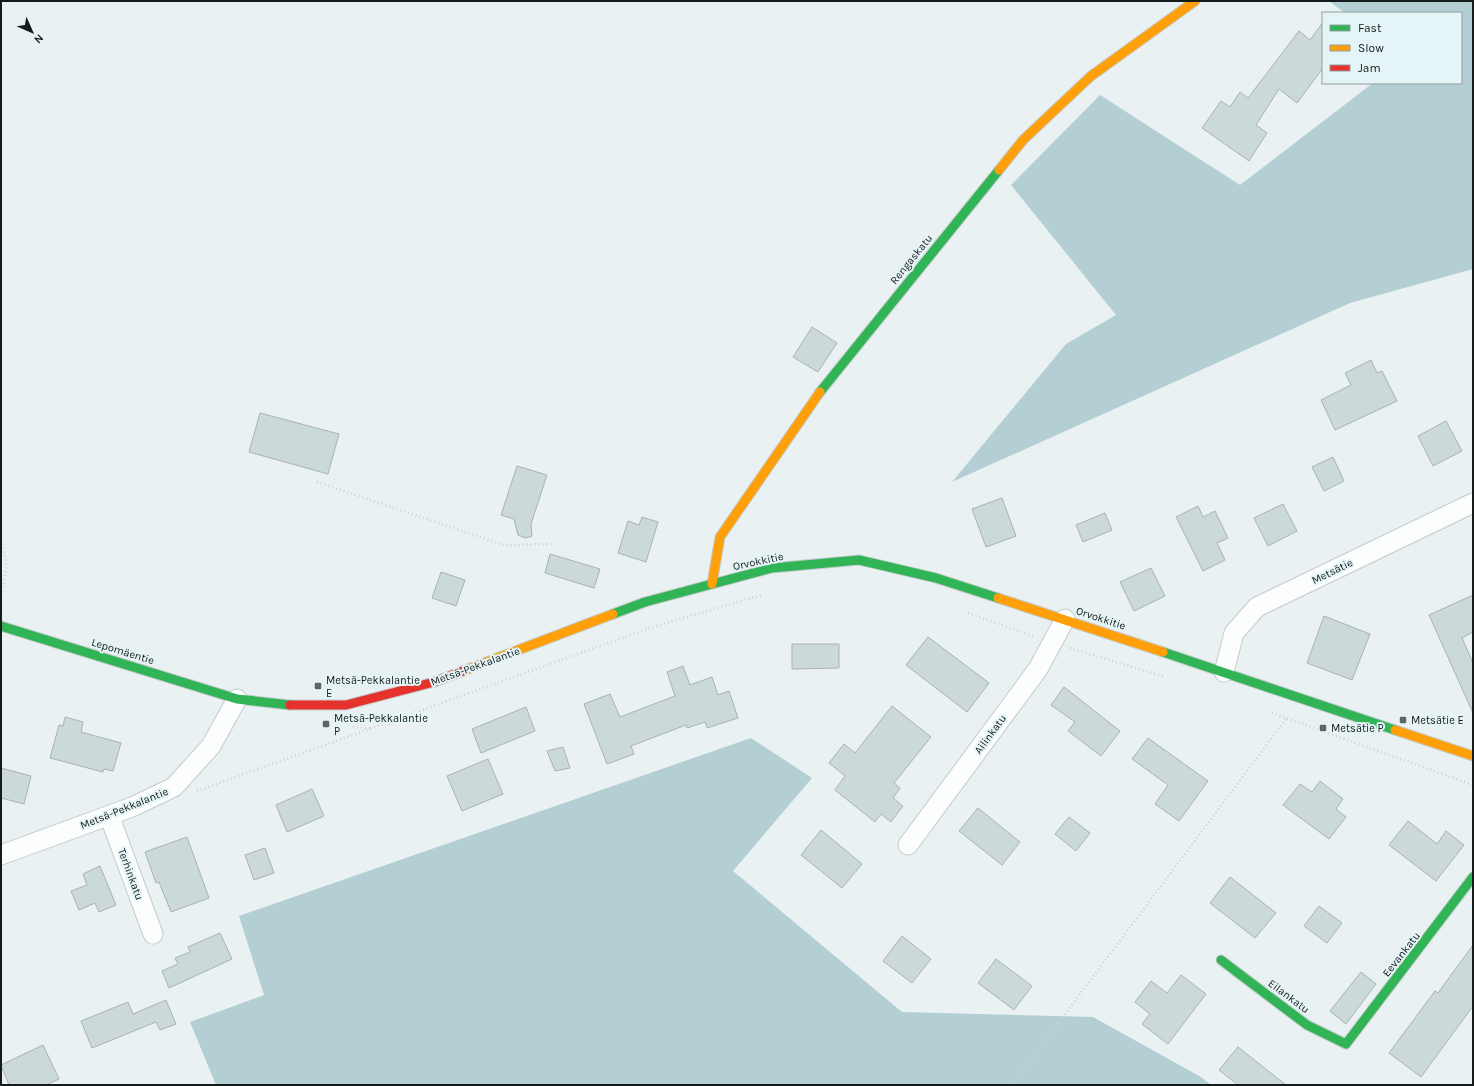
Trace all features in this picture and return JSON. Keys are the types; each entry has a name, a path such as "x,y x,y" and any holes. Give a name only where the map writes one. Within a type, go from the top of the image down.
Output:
{"street":[{"name":"Rengaskatu","path":"712,584 720,537 830,377 1023,140 1091,76 1195,1"},
{"name":"Metsätie","path":"1224,672 1234,633 1257,607 1473,503"},
{"name":"Orvokkitie","path":"712,584 772,568 859,560 936,578 1065,619 1473,756"},
{"name":"Metsä-Pekkalantie","path":"1,855 132,807 174,787 211,746 237,699 280,705 346,705 434,682 645,602 712,584"},
{"name":"Ailinkatu","path":"908,846 1038,669 1065,619"},
{"name":"Lepomäentie","path":"1,626 237,699"},
{"name":"Terhinkatu","path":"109,815 153,934"},
{"name":"Eevankatu","path":"1346,1044 1473,877"},
{"name":"Eilankatu","path":"1221,960 1307,1025 1346,1044"}],"path":[{"path":"317,482 504,545 553,544"},
{"path":"1,540 7,566 1,595"},
{"path":"196,792 650,628 768,593"},
{"path":"966,612 1053,643 1166,677"},
{"path":"1267,711 1473,785"},
{"path":"1012,1085 1286,719"},
{"path":"349,726 373,728"}],"shaded area":[{"path":"1329,1 1473,1 1473,269 1350,303 952,482 1066,344 1116,315 1011,185 1100,95 1240,185 1372,84 1462,84 1462,12 1344,12"},
{"path":"751,738 812,778 733,871 902,1012 1093,1017 1201,1077 1211,1085 216,1085 190,1022 264,995 239,916"}],"building":[{"path":"1322,23 1322,69 1297,103 1279,89 1256,125 1267,133 1249,161 1202,128 1221,101 1230,107 1240,92 1248,98 1299,31 1310,40"},
{"path":"812,327 837,343 818,372 793,357"},
{"path":"1371,360 1377,373 1382,371 1397,401 1335,430 1321,400 1351,385 1345,373"},
{"path":"260,413 339,434 328,474 249,452"},
{"path":"1446,421 1462,451 1433,466 1418,436"},
{"path":"1333,457 1344,481 1324,491 1312,467"},
{"path":"517,466 547,475 531,524 532,536 526,538 518,535 514,519 501,515"},
{"path":"1002,498 1016,536 986,547 972,509"},
{"path":"1283,504 1297,531 1268,546 1254,518"},
{"path":"1198,506 1203,517 1215,511 1228,538 1217,543 1225,560 1203,571 1176,517"},
{"path":"1105,513 1112,530 1083,542 1076,525"},
{"path":"642,517 658,522 646,562 618,553 628,521 639,525"},
{"path":"550,554 600,569 594,588 545,573"},
{"path":"1151,568 1165,596 1134,611 1120,582"},
{"path":"441,572 465,580 456,606 432,598"},
{"path":"1473,595 1473,632 1462,638 1473,663 1473,713 1429,615"},
{"path":"1324,616 1370,634 1352,680 1307,663"},
{"path":"928,637 989,683 967,712 906,665"},
{"path":"792,644 839,644 839,668 792,669"},
{"path":"683,666 690,685 712,677 718,695 729,691 738,718 707,728 705,722 687,728 686,725 631,746 634,754 607,764 584,704 610,694 620,717 675,696 667,672"},
{"path":"1064,687 1120,731 1101,756 1068,731 1075,722 1051,705"},
{"path":"892,706 931,737 894,783 900,788 893,798 903,806 891,822 881,814 875,822 835,790 845,776 829,763 844,744 855,753"},
{"path":"526,707 535,731 481,753 472,729"},
{"path":"65,717 83,722 81,732 121,743 113,771 104,769 103,772 50,758 59,725 63,726"},
{"path":"1148,738 1208,781 1179,821 1155,804 1168,785 1132,759"},
{"path":"563,747 570,768 555,771 547,751"},
{"path":"488,759 503,794 462,811 447,776"},
{"path":"1,768 31,776 24,804 1,798"},
{"path":"1320,781 1343,799 1336,809 1346,817 1329,839 1283,805 1300,784 1312,792"},
{"path":"312,789 324,816 287,832 276,805"},
{"path":"978,808 1020,842 1002,865 959,831"},
{"path":"1069,817 1090,833 1076,851 1055,834"},
{"path":"1408,821 1437,844 1446,831 1464,845 1436,881 1389,845"},
{"path":"821,830 862,864 842,888 801,855"},
{"path":"187,837 209,898 171,912 159,882 156,883 145,852"},
{"path":"265,848 274,873 254,880 245,855"},
{"path":"100,866 116,905 99,912 95,903 79,910 71,891 87,885 83,874"},
{"path":"1230,877 1276,913 1255,938 1210,903"},
{"path":"1319,906 1342,923 1327,943 1304,926"},
{"path":"220,933 232,959 169,988 162,971 178,964 175,958 190,952 188,947"},
{"path":"902,936 931,959 912,983 883,961"},
{"path":"1473,945 1473,1006 1421,1077 1389,1053 1435,991 1438,993"},
{"path":"996,959 1032,986 1014,1010 978,983"},
{"path":"1361,972 1376,984 1346,1024 1330,1011"},
{"path":"1181,975 1206,994 1168,1044 1142,1024 1150,1014 1135,1002 1151,981 1167,993"},
{"path":"166,1000 176,1024 160,1030 156,1022 92,1048 81,1021 128,1002 133,1014"},
{"path":"43,1045 59,1079 46,1085 9,1085 1,1065"},
{"path":"1238,1047 1286,1085 1238,1085 1219,1070"}],"traffic: fast":[{"path":"820,392 999,170"},
{"path":"613,614 645,602 772,568 859,560 936,578 998,598"},
{"path":"1,626 237,699 290,705"},
{"path":"1163,652 1395,730"},
{"path":"1221,960 1307,1025 1346,1044 1473,877"}],"traffic: slow":[{"path":"999,170 1023,140 1091,76 1195,1"},
{"path":"712,584 720,537 820,392"},
{"path":"998,598 1163,652"},
{"path":"463,671 613,614"},
{"path":"1395,730 1473,756"}],"traffic: jam":[{"path":"290,705 346,705 434,682 463,671"}],"place":[{"name":"Metsä-Pekkalantie E","path":"318,686"},
{"name":"Metsätie E","path":"1403,720"},
{"name":"Metsä-Pekkalantie P","path":"326,724"},
{"name":"Metsätie P","path":"1323,728"}]}
